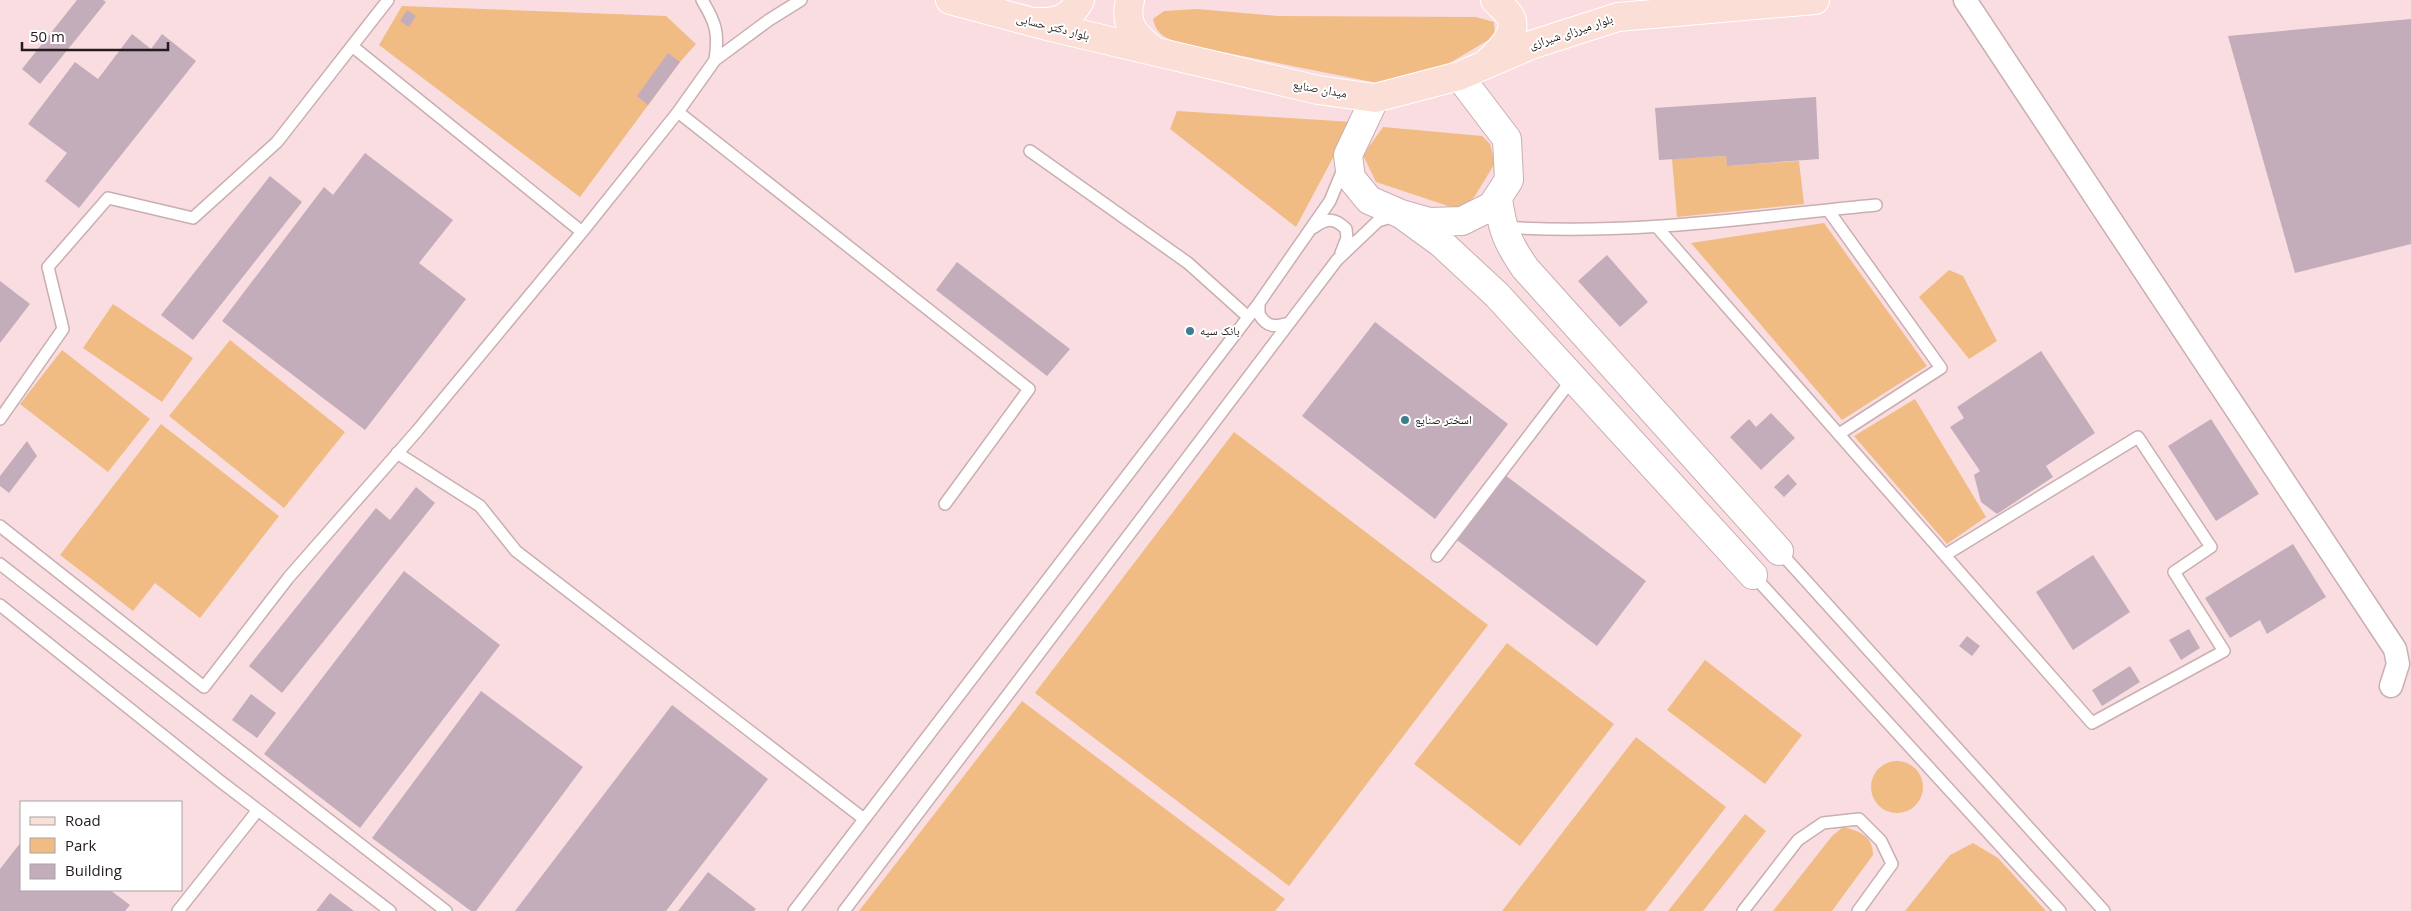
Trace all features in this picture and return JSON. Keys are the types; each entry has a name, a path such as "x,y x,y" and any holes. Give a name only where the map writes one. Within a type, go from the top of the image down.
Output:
{"main road":[{"name":"بلوار دکتر حسابی","path":"950,0 1157,53"},
{"path":"1032,22 1045,22 1064,18 1075,10 1080,0"},
{"path":"1130,0 1128,20 1132,31 1138,39 1157,53"},
{"path":"1470,72 1504,47 1511,32 1511,18 1495,0"},
{"name":"بلوار میرزای شیرازی","path":"1470,72 1531,45 1618,17 1815,0"},
{"name":"میدان صنایع","path":"1157,53 1318,90 1375,98 1470,72"}],"street":[{"path":"1965,0 2395,649 2398,664 2391,686"},
{"path":"1375,98 1348,155 1351,178 1369,200 1401,214 1428,222 1462,221 1492,206 1509,180 1507,139 1470,72"},
{"path":"1498,198 1502,227 1512,249 1545,294 1779,551"},
{"path":"1401,214 1441,243 1497,295 1753,575"}],"lane":[{"path":"0,419 63,329 48,267 108,198 193,218 277,142 388,0"},
{"path":"702,0 715,22 718,42 715,60"},
{"path":"0,526 204,687 289,577 397,453 582,232 678,112 715,60 769,20 801,0"},
{"path":"352,46 582,232"},
{"path":"678,112 1029,389 944,504"},
{"path":"1030,152 1188,263 1248,316"},
{"path":"794,911 1259,303 1330,201 1348,155"},
{"path":"1502,227 1548,230 1657,227 1876,205"},
{"path":"1828,210 1941,368 1839,434"},
{"path":"844,911 1340,257 1378,221 1401,214"},
{"path":"1306,235 1322,221 1331,219 1340,223 1346,229 1347,238 1340,257"},
{"path":"1657,227 2092,723 2224,651 2174,572 2211,547 2138,437 1945,555"},
{"path":"1259,303 1258,314 1269,326 1289,323"},
{"path":"1437,556 1573,378"},
{"path":"397,453 480,506 516,551 864,819"},
{"path":"1779,551 2104,911"},
{"path":"0,564 446,911"},
{"path":"1753,575 2060,911"},
{"path":"0,605 258,810 390,911"},
{"path":"178,911 258,810"},
{"path":"1743,911 1798,840 1823,823 1859,819 1881,841 1892,864 1858,911"}],"green space":[{"path":"402,6 666,16 696,44 680,62 580,197 379,45"},
{"path":"1197,9 1278,16 1476,17 1494,22 1495,36 1443,67 1382,84 1188,45 1171,40 1161,34 1153,19 1164,11"},
{"path":"1177,111 1352,122 1296,227 1170,129"},
{"path":"1383,127 1482,136 1490,144 1495,163 1475,196 1462,209 1451,207 1376,182 1363,155"},
{"path":"1726,156 1727,166 1799,161 1804,204 1677,217 1672,159"},
{"path":"1824,223 1927,366 1842,420 1691,243"},
{"path":"1949,270 1963,276 1997,341 1969,359 1919,297"},
{"path":"113,304 193,358 162,402 83,348"},
{"path":"230,340 345,432 284,508 169,416"},
{"path":"62,350 150,419 108,472 20,404"},
{"path":"1915,399 1986,517 1947,544 1854,436"},
{"path":"161,424 279,516 200,618 155,583 133,611 60,555"},
{"path":"1234,432 1488,625 1289,886 1035,693"},
{"path":"1507,643 1614,724 1520,846 1414,764"},
{"path":"1705,660 1802,735 1765,784 1667,710"},
{"path":"1022,701 1285,899 1275,911 859,911"},
{"path":"1636,737 1726,807 1645,911 1502,911"},
{"path":"1892,761 1902,761 1916,768 1923,782 1923,792 1916,806 1902,813 1892,813 1882,809 1875,802 1871,792 1871,782 1875,772 1882,765"},
{"path":"1745,814 1766,831 1703,911 1668,911"},
{"path":"1843,827 1864,835 1871,843 1873,855 1832,911 1773,911 1832,836"},
{"path":"1973,843 1998,858 2046,911 1905,911 1950,855"}],"building":[{"path":"77,0 103,0 106,2 40,84 22,69"},
{"path":"407,10 416,16 409,27 400,21"},
{"path":"2411,19 2411,244 2295,273 2228,36"},
{"path":"132,34 151,49 162,34 196,61 79,208 45,181 67,153 28,124 75,62 98,79"},
{"path":"668,53 680,62 648,105 637,96"},
{"path":"1816,97 1819,159 1727,166 1726,156 1659,160 1655,108"},
{"path":"365,153 453,220 419,263 466,299 365,430 222,321 324,187 333,195"},
{"path":"270,176 302,202 193,340 161,315"},
{"path":"1607,255 1648,302 1620,327 1578,281"},
{"path":"957,262 1070,349 1047,376 936,290"},
{"path":"0,281 30,304 0,343"},
{"name":"اسختر صنایع","path":"1375,322 1508,424 1435,519 1302,416"},
{"path":"2041,351 2095,433 2046,466 2053,477 1997,514 1981,502 1974,475 1980,471 1950,427 1964,418 1957,407"},
{"path":"1771,413 1795,438 1761,470 1730,437 1749,419 1756,427"},
{"path":"2211,419 2259,494 2216,521 2168,446"},
{"path":"27,441 37,456 9,493 0,486 0,476"},
{"path":"1501,472 1646,581 1597,646 1453,537"},
{"path":"1788,474 1797,484 1784,497 1774,487"},
{"path":"416,487 435,503 282,693 249,666 376,508 390,520"},
{"path":"2293,544 2326,597 2267,634 2260,620 2230,638 2205,598"},
{"path":"2093,555 2130,612 2073,650 2036,592"},
{"path":"404,571 500,645 360,828 264,754"},
{"path":"2189,629 2200,648 2181,660 2169,640"},
{"path":"1967,636 1980,646 1972,656 1959,646"},
{"path":"2130,666 2140,682 2102,706 2092,690"},
{"path":"481,691 583,767 476,911 471,911 372,838"},
{"path":"251,694 276,713 257,738 232,720"},
{"path":"672,705 768,779 666,911 515,911"},
{"path":"20,843 20,891 111,891 130,905 125,911 0,911 0,869"},
{"path":"708,872 756,909 754,911 678,911"},
{"path":"330,893 354,911 316,911"}],"place":[{"name":"بانک سپه","path":"1190,331"},
{"name":"اسختر صنایع","path":"1405,420"}]}
